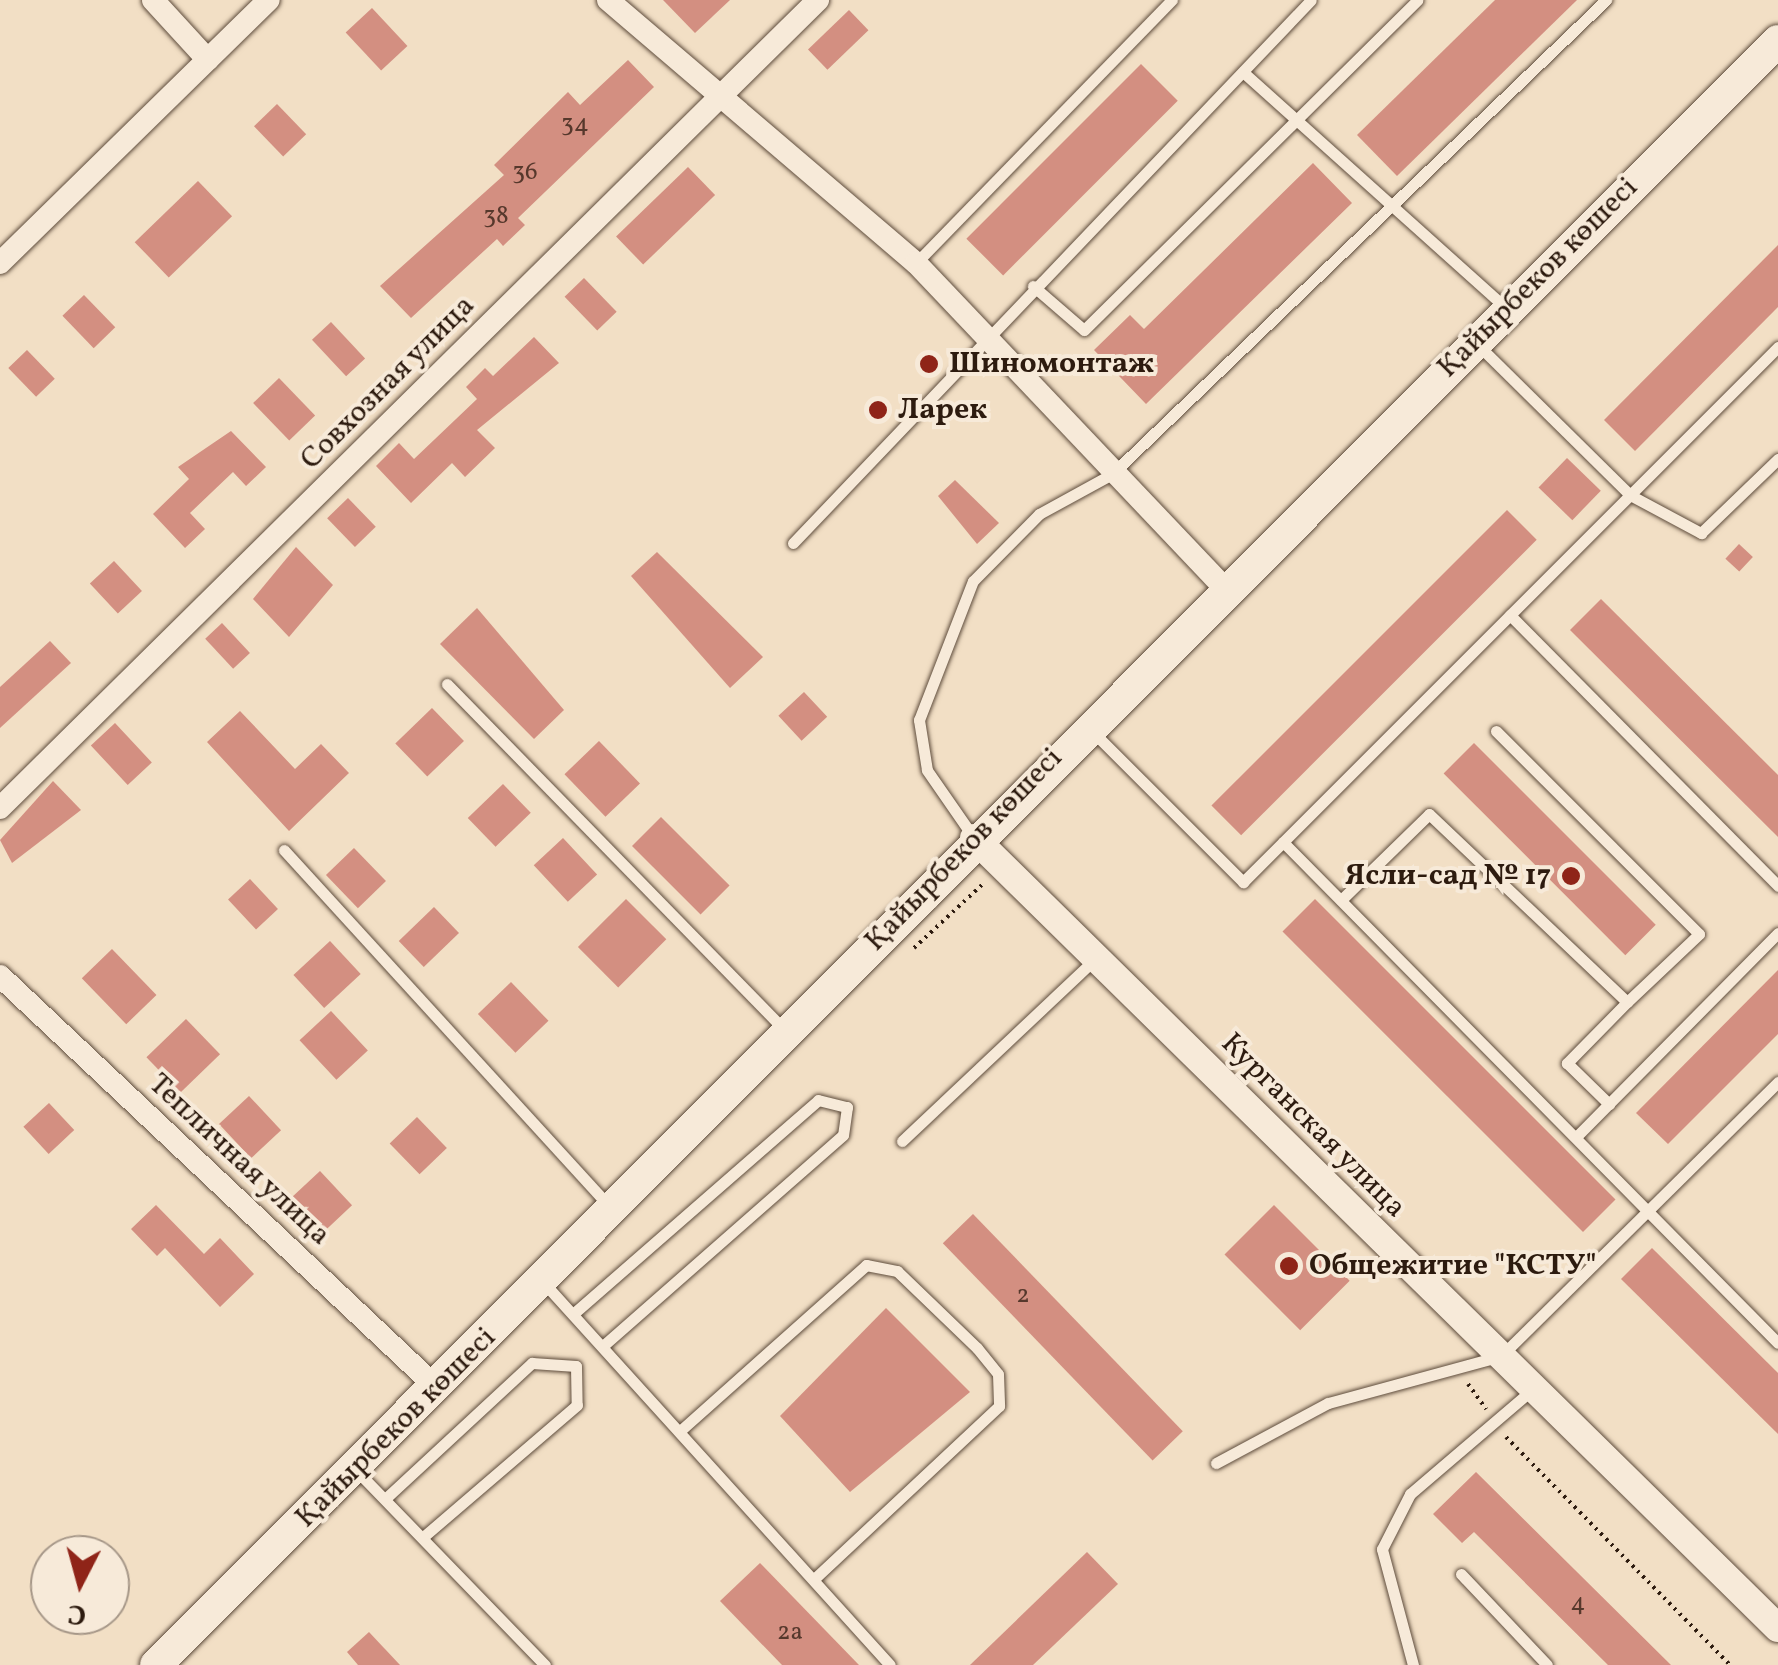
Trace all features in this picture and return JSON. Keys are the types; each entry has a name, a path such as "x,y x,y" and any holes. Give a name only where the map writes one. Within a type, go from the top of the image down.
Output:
{"main road":[{"name":"Қайырбеков көшесі","path":"156,1665 542,1282 1086,725 1778,41"}],"street":[{"path":"153,0 208,60"},
{"path":"0,263 270,0"},
{"path":"608,0 723,94 916,263 1224,588"},
{"name":"Совхозная улица","path":"0,808 818,0"},
{"name":"Курганская улица","path":"974,838 1778,1628"},
{"name":"Тепличная улица","path":"0,976 437,1388"}],"lane":[{"path":"916,263 1172,0"},
{"path":"793,543 985,335 1311,0"},
{"path":"1033,286 1084,330 1416,0"},
{"path":"974,838 927,770 919,720 973,581 1039,514 1112,474 1606,0"},
{"path":"1244,72 1506,309"},
{"path":"1474,341 1630,495 1701,533 1778,458"},
{"path":"1086,725 1244,882 1778,347"},
{"path":"1510,615 1778,886"},
{"path":"447,684 788,1033"},
{"path":"1496,730 1699,934 1567,1063 1609,1104"},
{"path":"1341,900 1429,814 1627,1002"},
{"path":"1283,842 1776,1338"},
{"path":"284,850 613,1210"},
{"path":"1576,1138 1778,933"},
{"path":"902,1141 1096,958"},
{"path":"1216,1463 1328,1403 1501,1356 1778,1082"},
{"path":"574,1314 818,1100 847,1106 843,1135 603,1346"},
{"path":"681,1430 866,1265 897,1271 977,1348 998,1374 999,1406 816,1577"},
{"path":"542,1282 816,1577 890,1665"},
{"path":"386,1498 532,1364 576,1366 577,1405 424,1536"},
{"path":"1413,1665 1382,1549 1410,1494 1534,1388"},
{"path":"355,1469 545,1665"},
{"path":"1460,1574 1547,1665"}],"path":[{"path":"1459,1370 1495,1421 1730,1665"}],"building":[{"path":"663,0 730,0 695,33"},
{"path":"1495,0 1577,0 1397,176 1357,135"},
{"path":"372,8 407,46 381,71 346,33"},
{"path":"849,10 868,30 827,70 808,50"},
{"path":"628,60 654,87 518,218 525,225 503,246 497,239 411,318 380,286 504,175 494,165 568,92 580,105"},
{"path":"1141,64 1178,101 1003,275 966,239"},
{"path":"277,104 306,134 283,156 254,126"},
{"path":"1313,163 1352,203 1146,404 1094,350 1130,315 1144,329"},
{"path":"688,167 715,195 643,265 616,236"},
{"path":"198,181 232,216 169,277 135,242"},
{"path":"1778,245 1778,307 1635,451 1604,420"},
{"path":"584,278 617,312 597,331 565,297"},
{"path":"84,295 115,327 94,348 62,316"},
{"path":"331,322 365,359 346,376 312,340"},
{"path":"534,337 559,363 477,430 495,448 465,477 452,463 411,503 376,466 399,443 414,459 477,399 466,387 485,368 493,376"},
{"path":"27,350 55,379 36,397 8,368"},
{"path":"279,378 315,415 289,440 253,403"},
{"path":"231,431 266,467 246,486 233,472 190,513 205,529 185,548 153,514 189,479 178,467"},
{"path":"1567,458 1601,491 1572,520 1539,487"},
{"path":"955,480 999,523 977,544 938,496"},
{"path":"348,498 376,527 355,547 327,518"},
{"path":"1507,510 1537,540 1241,835 1211,806"},
{"path":"1739,544 1753,557 1739,572 1725,559"},
{"path":"296,547 333,585 289,637 253,599"},
{"path":"657,552 763,657 730,688 631,576"},
{"path":"114,561 142,591 118,613 90,584"},
{"path":"1601,599 1778,775 1778,837 1570,630"},
{"path":"477,608 564,710 534,739 440,644"},
{"path":"222,623 250,653 233,669 205,639"},
{"path":"50,641 71,663 0,728 0,687"},
{"path":"804,692 827,717 802,741 778,716"},
{"path":"432,708 464,741 427,777 395,743"},
{"path":"240,711 295,769 321,744 349,773 289,831 207,742"},
{"path":"115,723 152,762 128,785 91,746"},
{"path":"599,741 640,783 605,817 564,774"},
{"path":"1474,743 1656,925 1625,955 1444,773"},
{"path":"53,781 81,810 12,863 0,840"},
{"path":"503,784 531,813 496,847 468,818"},
{"path":"661,817 730,886 701,915 632,846"},
{"path":"563,838 597,875 568,902 534,865"},
{"path":"354,848 386,881 358,908 326,875"},
{"path":"250,879 278,909 256,929 228,899"},
{"path":"626,899 666,939 618,987 578,947"},
{"path":"1315,899 1616,1200 1583,1232 1282,932"},
{"path":"434,907 459,933 424,967 399,941"},
{"path":"330,941 361,974 324,1008 293,975"},
{"path":"112,949 156,995 126,1024 82,978"},
{"path":"1778,970 1778,1034 1668,1144 1636,1113"},
{"path":"511,982 549,1021 515,1053 478,1014"},
{"path":"331,1011 368,1050 336,1080 300,1040"},
{"path":"186,1019 220,1054 180,1092 146,1057"},
{"path":"249,1096 281,1130 251,1158 219,1124"},
{"path":"49,1103 74,1130 49,1154 23,1127"},
{"path":"417,1117 447,1148 420,1174 390,1143"},
{"path":"320,1171 352,1205 323,1233 291,1198"},
{"path":"156,1205 204,1254 220,1238 254,1274 220,1307 165,1248 157,1256 131,1229"},
{"name":"Общежитие \"КСТУ\"","path":"1274,1205 1350,1281 1300,1330 1225,1254"},
{"path":"973,1214 1183,1431 1153,1460 943,1243"},
{"path":"1652,1248 1778,1373 1778,1434 1621,1279"},
{"path":"886,1308 970,1392 850,1492 780,1416"},
{"path":"1476,1472 1671,1665 1608,1665 1474,1532 1462,1543 1433,1514"},
{"path":"1087,1552 1118,1584 1033,1665 970,1665"},
{"path":"760,1563 859,1665 782,1665 720,1601"},
{"path":"369,1632 400,1665 358,1665 347,1652"}],"place":[{"name":"Шиномонтаж","path":"929,364"},
{"name":"Ларек","path":"878,410"},
{"name":"Ясли-сад № 17","path":"1571,876"},
{"name":"Общежитие \"КСТУ\"","path":"1289,1266"}]}
